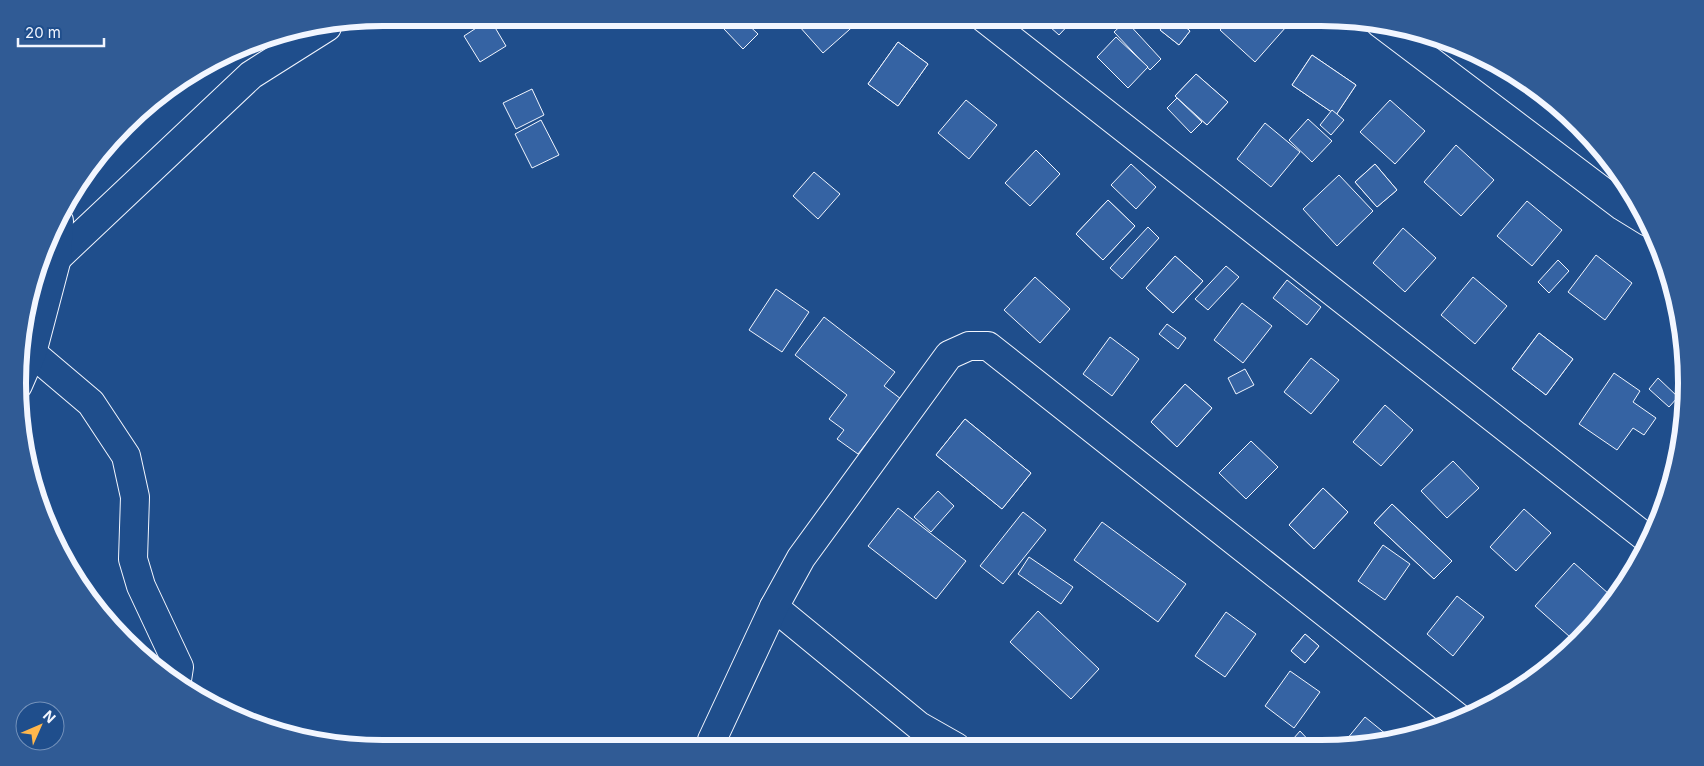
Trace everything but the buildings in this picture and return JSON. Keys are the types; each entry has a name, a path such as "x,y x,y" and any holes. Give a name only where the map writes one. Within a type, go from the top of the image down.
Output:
{"street":[{"path":"994,26 1644,536"},
{"path":"57,258 251,75 318,32"},
{"path":"1394,34 1635,214"},
{"path":"27,365 32,352 57,258 58,235"},
{"path":"712,740 774,607 800,558 949,355 969,346 988,346 1455,714"},
{"path":"32,352 91,404 126,456 135,496 133,560 141,586 179,667 178,675"},
{"path":"774,607 919,726 944,740"}]}
